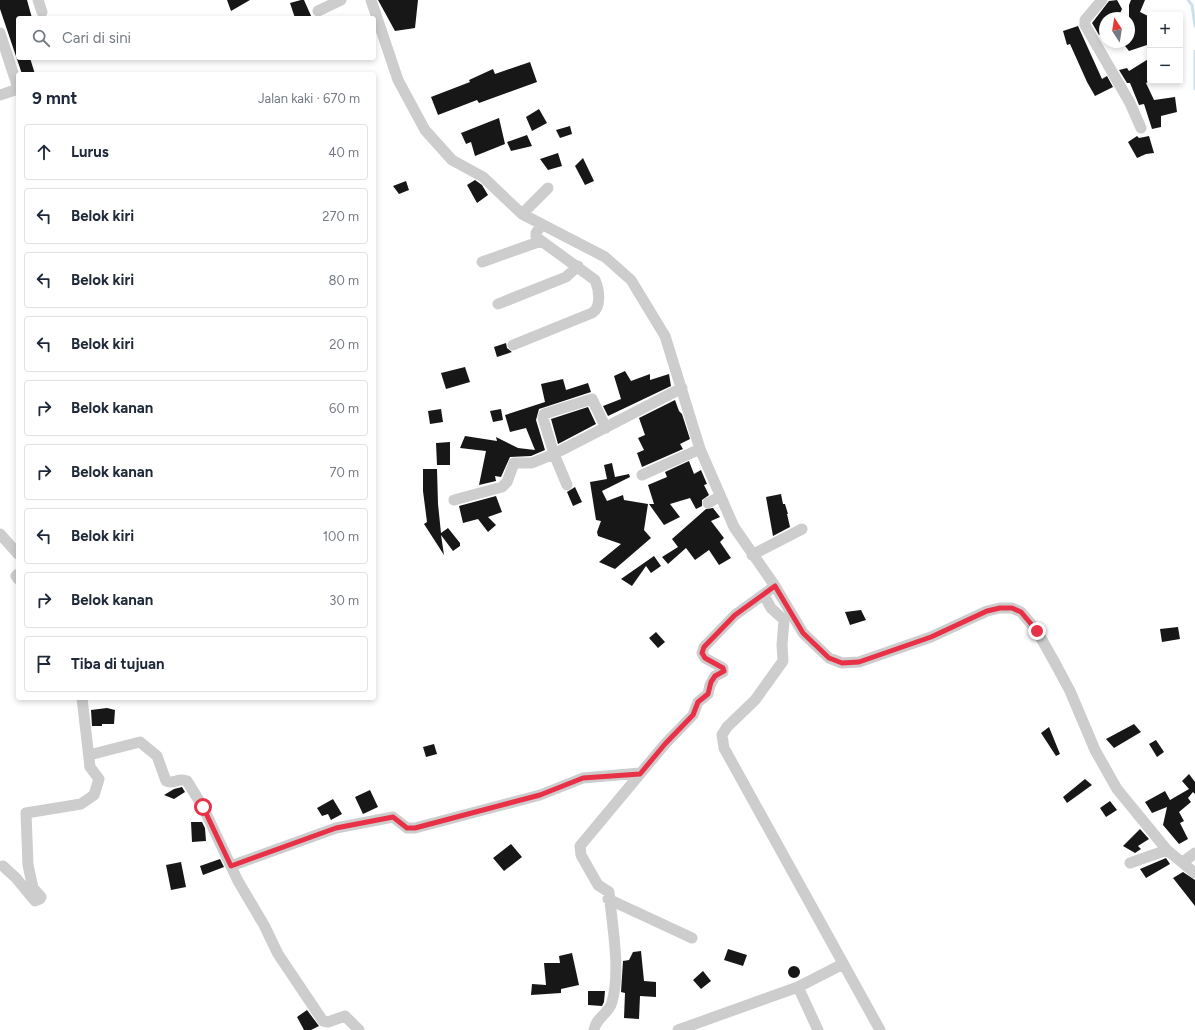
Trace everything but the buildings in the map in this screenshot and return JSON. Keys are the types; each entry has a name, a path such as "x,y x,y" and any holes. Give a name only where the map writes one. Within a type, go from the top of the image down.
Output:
{"street":[{"path":"38,0 42,12"},
{"path":"318,11 341,0"},
{"path":"371,0 398,80 425,130 452,160 483,177 522,214 605,257 631,280 666,336 700,449 734,527 775,586 803,633 829,658 842,663 859,662 931,637 987,611 1000,608 1012,608 1021,612 1037,631 1055,663 1070,691 1095,750 1117,788 1167,850 1195,873"},
{"path":"1102,0 1085,20 1085,25 1130,103 1141,128"},
{"path":"0,33 16,82"},
{"path":"0,95 16,89"},
{"path":"522,214 548,188"},
{"path":"513,345 594,312 598,306 597,285 591,276 536,237 536,233 542,224"},
{"path":"482,262 541,241"},
{"path":"498,304 566,277 578,266"},
{"path":"454,500 502,487 507,482 514,463 532,463 554,454 682,388"},
{"path":"567,485 554,454 543,418 545,413 592,399 606,428"},
{"path":"642,475 700,449"},
{"path":"708,503 720,497"},
{"path":"752,555 802,529"},
{"path":"0,534 16,552"},
{"path":"594,1030 597,1020 610,1009 612,1002 614,953 608,898 609,892 598,885 581,855 580,846 665,744 693,715 698,702 708,694 711,682 715,676 724,671 723,668 705,658 702,653 704,647 735,615 775,586"},
{"path":"764,595 771,608 784,620 782,645 784,661 755,700 727,727 722,735 722,740 728,758 737,769 880,1030"},
{"path":"4,866 35,901 41,898 32,885 28,865 26,813 29,811 81,804 91,798 99,779 90,768 82,700"},
{"path":"89,755 137,742 143,743 157,756 166,782 172,783 180,779 187,781 203,807 231,866 278,954 323,1021 328,1022 345,1016 359,1030"},
{"path":"231,866 340,827 393,817 407,828 415,828 540,795 583,778 640,774"},
{"path":"1130,863 1167,850"},
{"path":"1183,862 1195,853"},
{"path":"608,898 692,938"},
{"path":"682,1029 798,987 843,964"},
{"path":"798,987 818,1030"}],"waterway":[{"path":"1188,0 1192,5 1195,26"},
{"path":"1195,51 1195,89"}],"route":[{"path":"203,807 224,848 231,866 340,827 393,817 407,828 415,828 540,795 583,778 640,774 665,744 686,724 693,715 698,702 708,694 711,682 715,676 724,671 723,668 705,658 702,653 704,647 735,615 775,586 803,633 829,658 842,663 859,662 931,637 987,611 1000,608 1012,608 1021,612 1037,631"}]}
